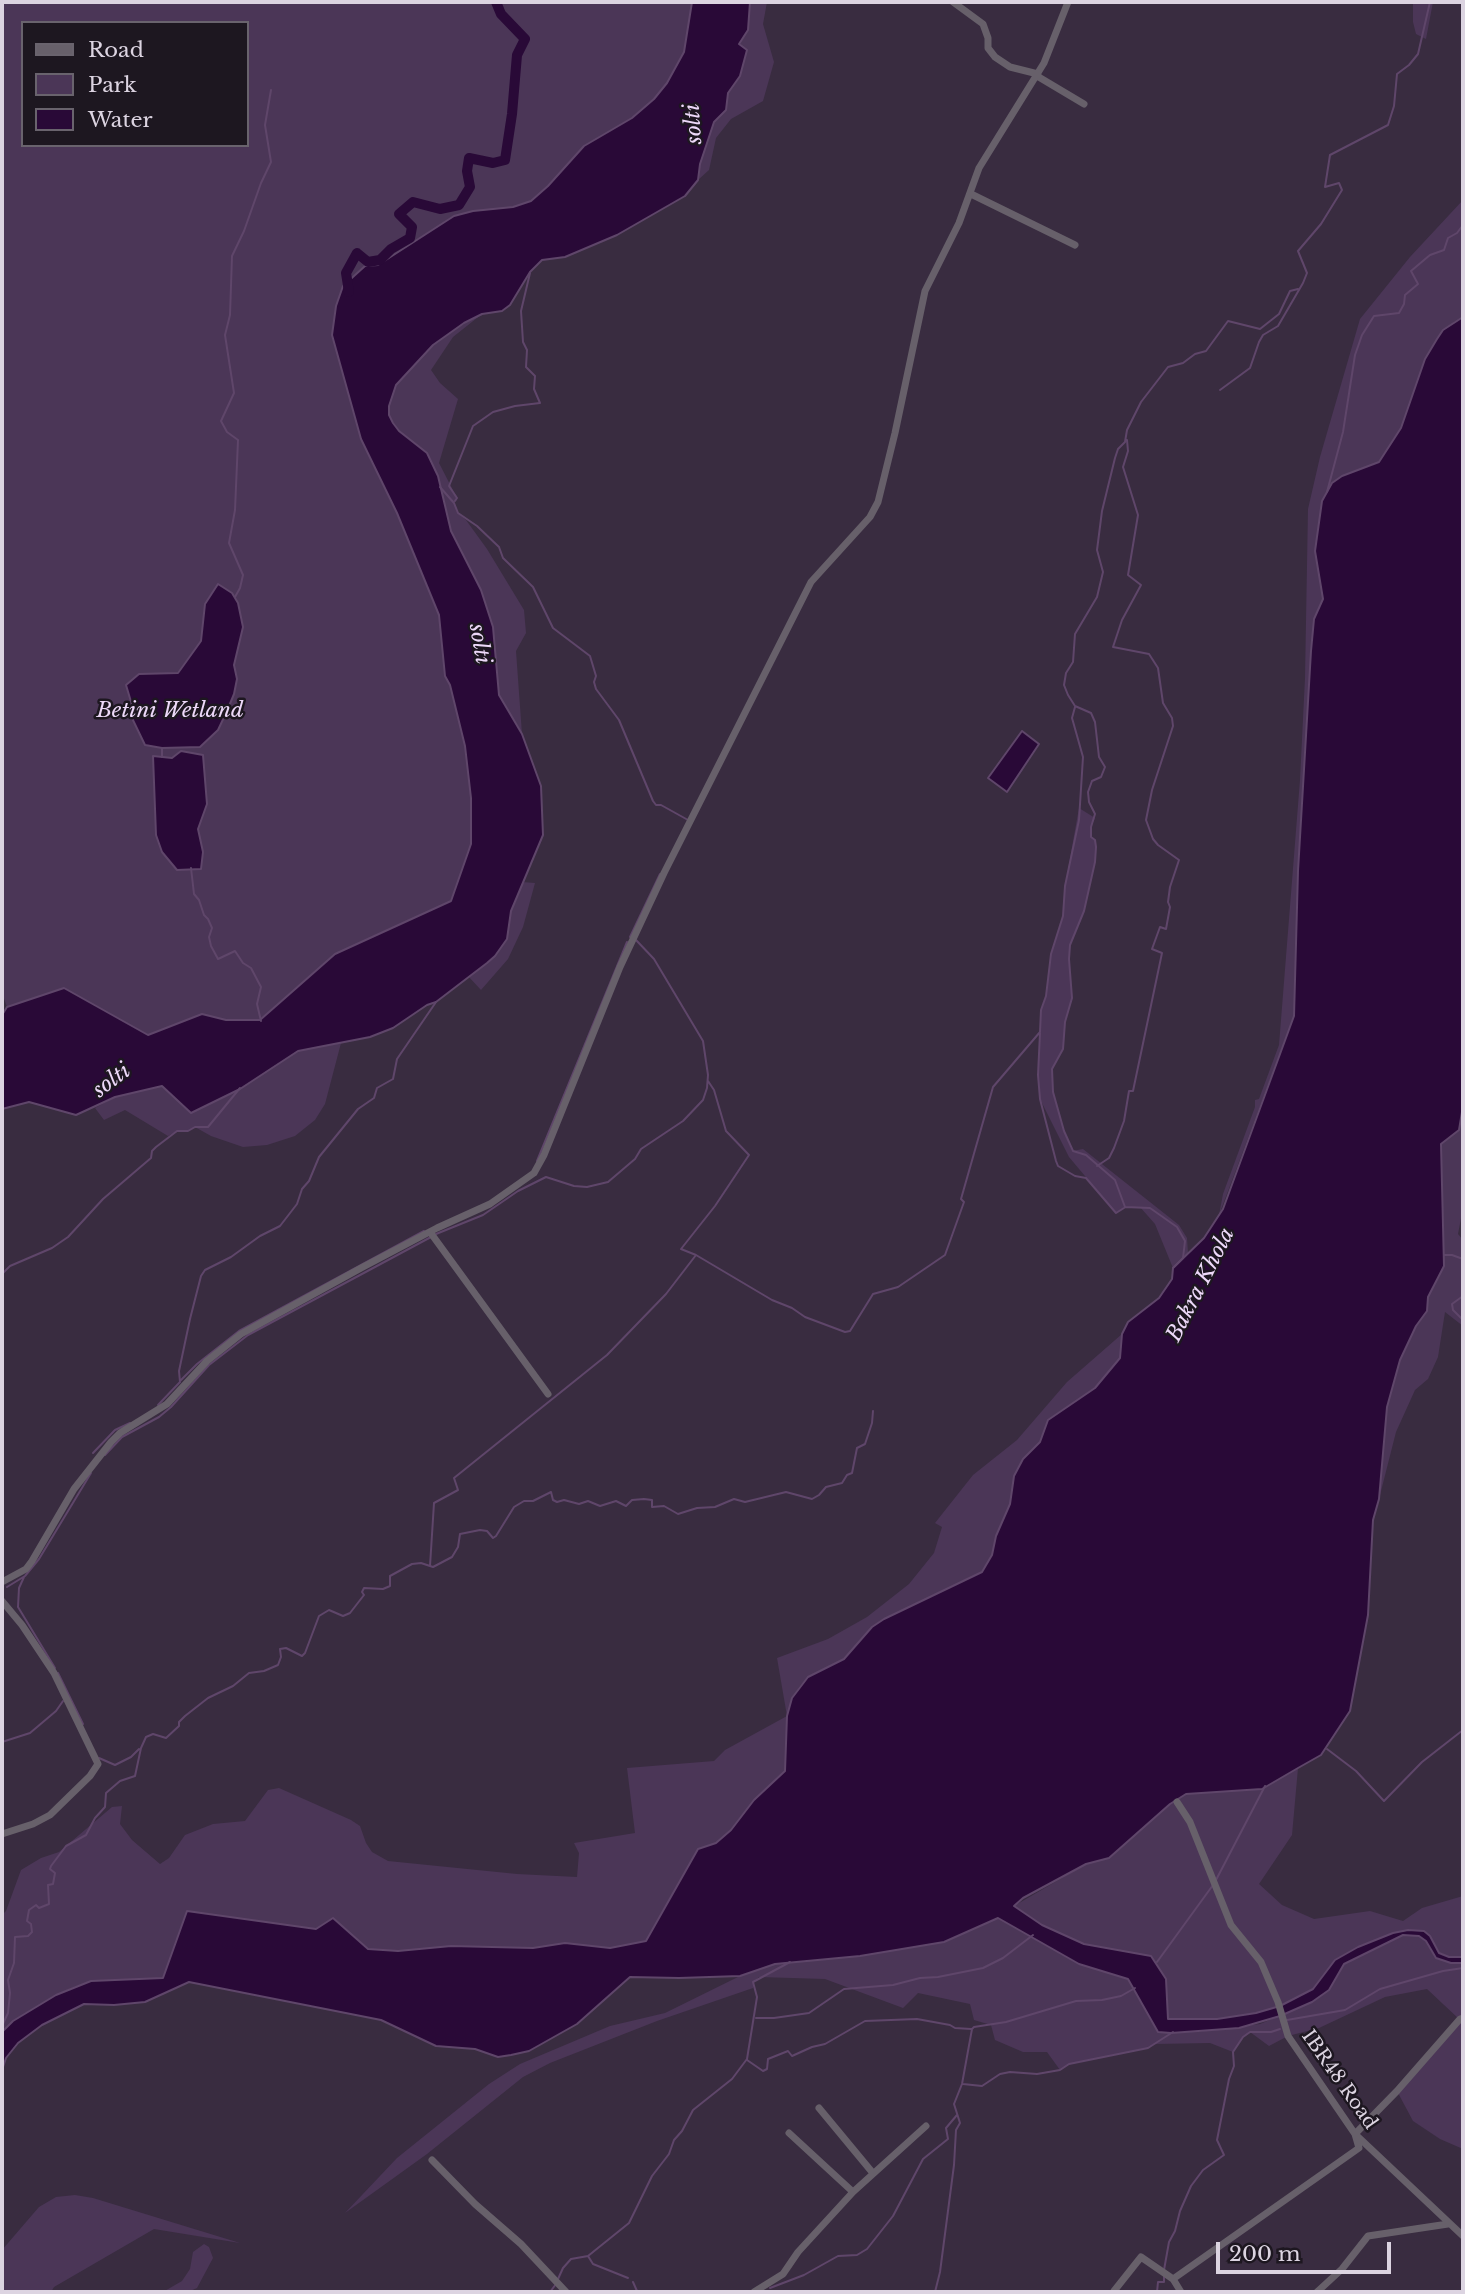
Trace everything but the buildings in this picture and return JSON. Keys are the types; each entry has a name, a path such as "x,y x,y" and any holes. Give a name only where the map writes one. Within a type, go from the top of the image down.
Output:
{"street":[{"path":"953,2 984,24 988,48 995,57 1010,67 1038,75 1084,104"},
{"path":"2,1582 26,1569 74,1489 106,1446 120,1433 167,1404 206,1361 241,1334 430,1232 490,1204 523,1182 539,1166 620,967 664,873 811,582 870,517 877,502 895,433 925,291 959,223 979,168 1038,75 1068,2"},
{"path":"971,194 1075,245"},
{"path":"430,1232 548,1394"},
{"path":"2,1601 22,1625 54,1673 98,1764 90,1776 50,1815 33,1824 2,1834"},
{"name":"IBR48 Road","path":"1177,1802 1195,1834 1231,1925 1261,1962 1288,2036 1355,2134 1463,2236"},
{"path":"1167,2275 1359,2148 1355,2134 1463,2018"},
{"path":"819,2108 872,2172"},
{"path":"754,2292 783,2274 798,2252 872,2172 926,2126"},
{"path":"789,2133 853,2192"},
{"path":"432,2160 475,2204 521,2244 566,2292"},
{"path":"1317,2292 1342,2269 1368,2236 1448,2224"},
{"path":"1114,2291 1141,2257 1167,2275 1181,2292"}],"green space":[{"path":"2,2 692,2 684,52 667,83 654,99 632,118 584,146 531,201 513,207 454,216 378,265 365,266 343,286 332,335 361,439 397,513 439,615 445,676 450,685 465,746 471,798 471,844 451,901 335,954 260,1020 226,1020 202,1014 148,1035 64,988 7,1007 2,993","holes":["232,593 238,603 243,627 234,665 237,679 162,748 145,745 131,717 132,705 177,673 201,641 205,604"]},
{"path":"750,2 767,2 763,24 774,62 763,101 731,119 716,138 709,170 698,180 700,164 714,122 726,110 728,93 740,76 739,44 748,30"},
{"path":"1413,2 1433,2 1426,39 1416,34"},
{"path":"1463,200 1463,317 1454,322 1425,359 1401,428 1379,462 1342,476 1322,501 1315,551 1323,599 1314,619 1311,651 1298,871 1294,1016 1219,1215 1223,1194 1255,1107 1255,1100 1259,1099 1279,1045 1300,780 1308,509 1320,457 1360,319 1410,257"},
{"path":"482,314 453,337 431,370 440,383 458,399 439,463 457,498 454,503 458,513 487,549 524,610 526,633 516,651 522,734 499,695 493,627 481,590 451,531 438,476 399,431 389,415 396,385 433,345 448,333"},
{"path":"1079,808 1095,818 1091,836 1095,840 1095,862 1084,911 1070,945 1072,998 1065,1022 1063,1049 1052,1069 1053,1092 1072,1151 1083,1149 1179,1225 1187,1238 1188,1253 1173,1268 1155,1224 1140,1207 1125,1207 1116,1213 1069,1157 1040,1099 1038,1075 1041,1010 1046,996 1051,954 1063,916 1065,886"},
{"path":"522,882 535,883 523,927 508,959 481,990 468,976 487,963 506,939 511,911"},
{"path":"341,1043 325,1104 315,1120 295,1136 267,1145 243,1147 211,1136 195,1127 168,1136 125,1110 104,1120 95,1108 115,1097 162,1086 192,1113 240,1089 298,1051"},
{"path":"1463,1106 1463,1208 1458,1234 1463,1240 1463,1326 1445,1312 1438,1357 1428,1379 1415,1390 1396,1432 1379,1499 1387,1407 1400,1360 1416,1326 1427,1312 1428,1297 1444,1266 1441,1144 1459,1130"},
{"path":"1122,1334 1120,1358 1095,1388 1048,1420 1040,1442 1023,1459 992,1555 982,1572 884,1619 872,1627 844,1659 808,1677 792,1698 785,1771 754,1800 731,1830 716,1843 698,1850 646,1941 610,1948 565,1943 533,1948 451,1946 398,1951 368,1949 333,1918 316,1929 188,1911 163,1978 91,1981 56,1995 13,2021 2,2032 2,1915 6,1911 21,1870 41,1858 59,1852 112,1807 122,1806 120,1824 132,1840 160,1864 169,1858 185,1835 213,1824 245,1821 268,1790 279,1788 360,1826 372,1852 388,1861 577,1877 579,1853 574,1843 635,1833 627,1768 714,1761 725,1750 787,1716 777,1658 828,1639 867,1617 909,1584 934,1553 942,1527 935,1523 973,1475 1017,1440 1067,1382"},
{"path":"1298,1768 1292,1835 1259,1884 1282,1905 1314,1919 1370,1911 1403,1921 1422,1908 1463,1896 1463,1957 1449,1957 1439,1953 1430,1936 1408,1930 1393,1933 1335,1960 1313,1989 1280,2006 1217,2019 1168,2019 1166,1979 1151,1956 1084,1944 1042,1925 1014,1906 1086,1864 1109,1858 1170,1804 1186,1794 1262,1789"},
{"path":"998,1918 1079,1964 1128,1979 1158,2032 1196,2032 1260,2024 1312,2002 1328,1990 1344,1964 1403,1935 1419,1936 1426,1941 1436,1958 1451,1963 1463,1963 1463,2149 1440,2139 1413,2121 1397,2091 1459,2019 1427,1989 1385,1997 1319,2028 1288,2036 1269,2046 1250,2032 1233,2052 1210,2043 1155,2044 1148,2048 1069,2064 1060,2070 1047,2052 1023,2052 995,2040 991,2025 974,2020 970,2004 918,1993 903,2008 825,1979 759,1977 753,1982 753,1988 657,2021 550,2063 523,2077 427,2154 345,2213 397,2158 489,2084 520,2064 610,2026 665,2013 740,1976 775,1964 944,1942"},
{"path":"75,2195 93,2198 240,2243 154,2229 54,2287 51,2292 2,2292 2,2250 39,2207 56,2197"},
{"path":"204,2244 209,2247 213,2258 197,2288 188,2292 163,2292 182,2281 190,2269 193,2252"}],"water":[{"name":"solti","path":"692,2 750,2 748,30 739,44 747,50 740,76 728,93 726,110 714,122 700,164 698,180 685,196 617,235 565,257 542,260 530,272 510,305 502,311 482,314 464,323 433,345 396,385 389,406 393,423 427,453 438,476 451,531 481,590 493,627 499,695 522,734 541,786 543,835 511,911 507,939 487,963 436,1002 393,1028 370,1037 298,1051 240,1089 191,1113 162,1086 115,1097 76,1115 29,1102 2,1109 2,1015 7,1007 64,988 148,1035 202,1014 226,1020 260,1020 335,954 451,901 471,844 471,798 465,746 450,685 445,676 439,615 397,513 361,439 332,335 336,306 343,286 365,266 378,265 454,216 513,207 531,201 584,146 632,118 654,99 667,83 684,52"},
{"name":"Bakra Khola","path":"1463,317 1463,1106 1459,1130 1441,1144 1444,1266 1428,1297 1427,1311 1416,1326 1400,1360 1387,1407 1379,1499 1373,1520 1368,1615 1350,1711 1321,1755 1262,1789 1186,1794 1170,1804 1109,1858 1086,1864 1023,1898 1014,1906 1042,1925 1084,1944 1151,1956 1166,1979 1168,2019 1217,2019 1280,2006 1313,1989 1335,1960 1358,1947 1408,1930 1424,1931 1430,1936 1439,1953 1449,1957 1463,1957 1463,1963 1451,1963 1436,1958 1426,1941 1419,1936 1403,1935 1344,1964 1329,1990 1312,2002 1280,2016 1239,2028 1158,2032 1128,1979 1079,1964 998,1918 944,1942 860,1956 775,1964 740,1976 630,1977 577,2024 529,2051 498,2057 475,2049 436,2046 381,2020 189,1982 145,2002 84,2004 42,2025 18,2043 6,2058 2,2070 2,2032 13,2021 56,1995 91,1981 163,1978 187,1911 316,1929 333,1918 368,1949 398,1951 451,1946 533,1948 565,1943 610,1948 646,1941 698,1849 716,1843 731,1830 754,1800 785,1771 787,1716 792,1698 808,1677 844,1659 872,1627 884,1619 982,1572 992,1555 996,1536 1010,1504 1014,1476 1023,1459 1040,1442 1048,1420 1095,1388 1120,1358 1122,1334 1128,1322 1159,1298 1172,1279 1173,1268 1204,1238 1223,1209 1294,1016 1298,871 1311,651 1314,619 1323,599 1315,551 1322,501 1332,483 1342,476 1379,462 1401,428 1425,359 1443,330"},
{"name":"Betini Wetland","path":"218,584 232,593 238,603 243,627 234,665 237,679 227,711 218,730 200,747 162,748 145,745 131,716 132,705 126,685 139,674 178,673 201,641 205,604"},
{"path":"1022,731 1039,744 1007,792 988,778"},
{"path":"181,751 203,755 207,804 198,829 203,852 201,869 177,870 162,852 156,835 153,756 172,758"}],"waterway":[{"path":"349,292 346,273 357,253 368,262 380,260 391,249 410,238 412,227 399,214 413,202 440,209 459,205 470,187 467,171 469,158 493,163 505,160 517,55 525,39 501,14 496,2"},
{"path":"1220,390 1250,368 1263,335 1278,326 1303,283 1307,273 1298,251 1321,224 1342,190 1339,183 1325,187 1330,155 1388,125 1394,106 1397,74 1418,54 1430,2"},
{"path":"235,597 243,575 229,543 235,510 238,440 227,432 221,421 234,393 225,335 230,315 232,256 271,162 265,125 271,90"},
{"path":"1327,492 1343,432 1355,355 1362,335 1374,316 1399,313 1405,295 1418,284 1411,271 1430,255 1444,250 1448,238 1457,233 1463,225"},
{"path":"455,501 457,498 449,486 473,426 493,412 540,403 534,389 535,376 526,367 527,350 523,342 521,311 530,273"},
{"path":"1173,1268 1183,1258 1185,1241 1177,1227 1150,1208 1125,1207 1115,1180 1086,1155 1073,1151 1064,1131 1053,1092 1052,1069 1063,1049 1065,1022 1072,998 1070,945 1084,911 1095,862 1095,840 1091,837 1095,814 1088,792 1092,781 1101,777 1105,767 1099,757 1095,722 1091,713 1075,706 1064,685 1066,673 1073,662 1075,634 1097,597 1103,572 1097,550 1102,511 1115,458 1118,449 1125,442 1127,430 1141,402 1168,367 1183,363 1195,354 1206,351 1228,321 1260,329 1279,314 1290,291 1298,289"},
{"path":"1097,1166 1109,1158 1114,1148 1124,1121 1129,1091 1133,1091 1162,953 1152,949 1160,927 1166,929 1170,887 1179,860 1153,839 1146,820 1152,790 1173,726 1172,718 1163,703 1158,668 1149,654 1113,647 1122,620 1141,585 1128,575 1138,515 1123,467 1128,451 1127,440"},
{"path":"440,487 454,503 458,513 477,526 499,547 503,558 533,587 553,628 590,656 596,676 596,689 619,720 653,801 688,820"},
{"path":"696,1255 772,1300 805,1317 845,1332 850,1331 873,1294 898,1287 945,1255 964,1202 961,1199 993,1087 1040,1032 1051,954 1063,916 1065,886 1079,820 1083,757 1072,718 1075,707"},
{"path":"162,748 162,757"},
{"path":"191,868 194,894 212,928 209,937 211,946 218,959 235,951 243,963 251,968 261,987 257,1004 261,1021"},
{"path":"631,937 660,874"},
{"path":"436,1234 483,1215 518,1191 546,1177 574,1186 587,1187 608,1182 635,1159 641,1149 683,1121 703,1100 708,1075 703,1041 654,959 636,940"},
{"path":"537,1161 627,942"},
{"path":"158,1405 180,1382 179,1371 190,1319 205,1270 280,1226 297,1204 319,1157 358,1109 374,1098 377,1088 393,1079 397,1059 436,1002"},
{"path":"1040,1033 1040,1099 1058,1166 1075,1176 1086,1178 1116,1213 1124,1208"},
{"path":"430,1566 434,1503 458,1490 454,1478 607,1355 666,1294 696,1255 681,1249 715,1206 749,1155 726,1131 714,1090 708,1081"},
{"path":"2,1274 10,1266 52,1248 68,1237 103,1199 151,1158 156,1147 177,1131 208,1127 240,1088"},
{"path":"180,1381 239,1331 424,1231"},
{"path":"105,1455 122,1437 159,1417 171,1407 209,1365 248,1335 431,1237"},
{"path":"1444,1255 1463,1259"},
{"path":"1463,1296 1452,1304 1453,1310 1463,1320"},
{"path":"2,2026 8,2013 8,1980 14,1963 15,1937 28,1936 32,1932 31,1924 27,1921 29,1910 36,1905 39,1908 49,1904 48,1885 53,1884 55,1873 50,1869 51,1866 66,1846 86,1835 105,1807 106,1793 120,1781 135,1776 146,1737 153,1734 166,1738 185,1716 208,1698 233,1686 249,1673 278,1665 280,1649 286,1648 302,1656 319,1616 329,1610 343,1616 350,1613 364,1595 364,1588 383,1589 390,1586 390,1576 412,1564 421,1563 433,1567 452,1557 458,1547 460,1534 480,1530 487,1531 493,1538 514,1507 524,1501 533,1501 551,1492 553,1500 557,1502 564,1500 579,1504 588,1501 600,1506 616,1501 626,1506 632,1500 644,1499 652,1500 652,1507 664,1506 678,1514 697,1508 715,1507 734,1499 745,1502 786,1492 812,1499 826,1487 842,1483 847,1475 852,1473 857,1448 865,1444 873,1411"},
{"path":"93,1453 115,1430 130,1423"},
{"path":"7,1587 25,1576 39,1559 91,1473"},
{"path":"24,1577 19,1588 18,1607 55,1668"},
{"path":"58,1673 83,1724"},
{"path":"2,1742 30,1733 56,1711 63,1701"},
{"path":"1327,1749 1356,1771 1384,1801 1422,1762 1463,1730"},
{"path":"99,1758 115,1765 131,1757 139,1749"},
{"path":"1216,1880 1265,1786"},
{"path":"1157,1962 1213,1885"},
{"path":"756,2018 809,2013 844,1989 893,1985 983,1968 1003,1958 1033,1935"},
{"path":"558,2279 571,2259 588,2256 629,2223 652,2176 669,2154 674,2140 693,2110 732,2079 747,2059 757,1997 753,1982 790,1962"},
{"path":"1287,2020 1345,2010 1380,1989 1463,1968"},
{"path":"935,2292 954,2165 956,2130 960,2123 954,2104 962,2084 972,2029 1076,2001 1121,1996 1135,1988"},
{"path":"747,2060 763,2071 767,2069 768,2059 788,2051 792,2056 825,2044 865,2021 917,2019 971,2029"},
{"path":"1164,2270 1169,2242 1191,2186 1203,2170 1224,2155 1217,2140 1234,2066 1233,2052 1250,2032 1280,2029"},
{"path":"963,2084 982,2086 1000,2074 1010,2072 1037,2074 1060,2070 1069,2064 1148,2048 1173,2032"},
{"path":"770,2288 804,2275 838,2256 857,2255 867,2249 893,2216 923,2159 948,2139 946,2128 957,2115"},
{"path":"588,2256 593,2264 628,2278"},
{"path":"1157,2292 1158,2282 1164,2282 1164,2276"},
{"path":"633,2282 637,2291 659,2292"},
{"path":"550,2292 556,2284"}]}
